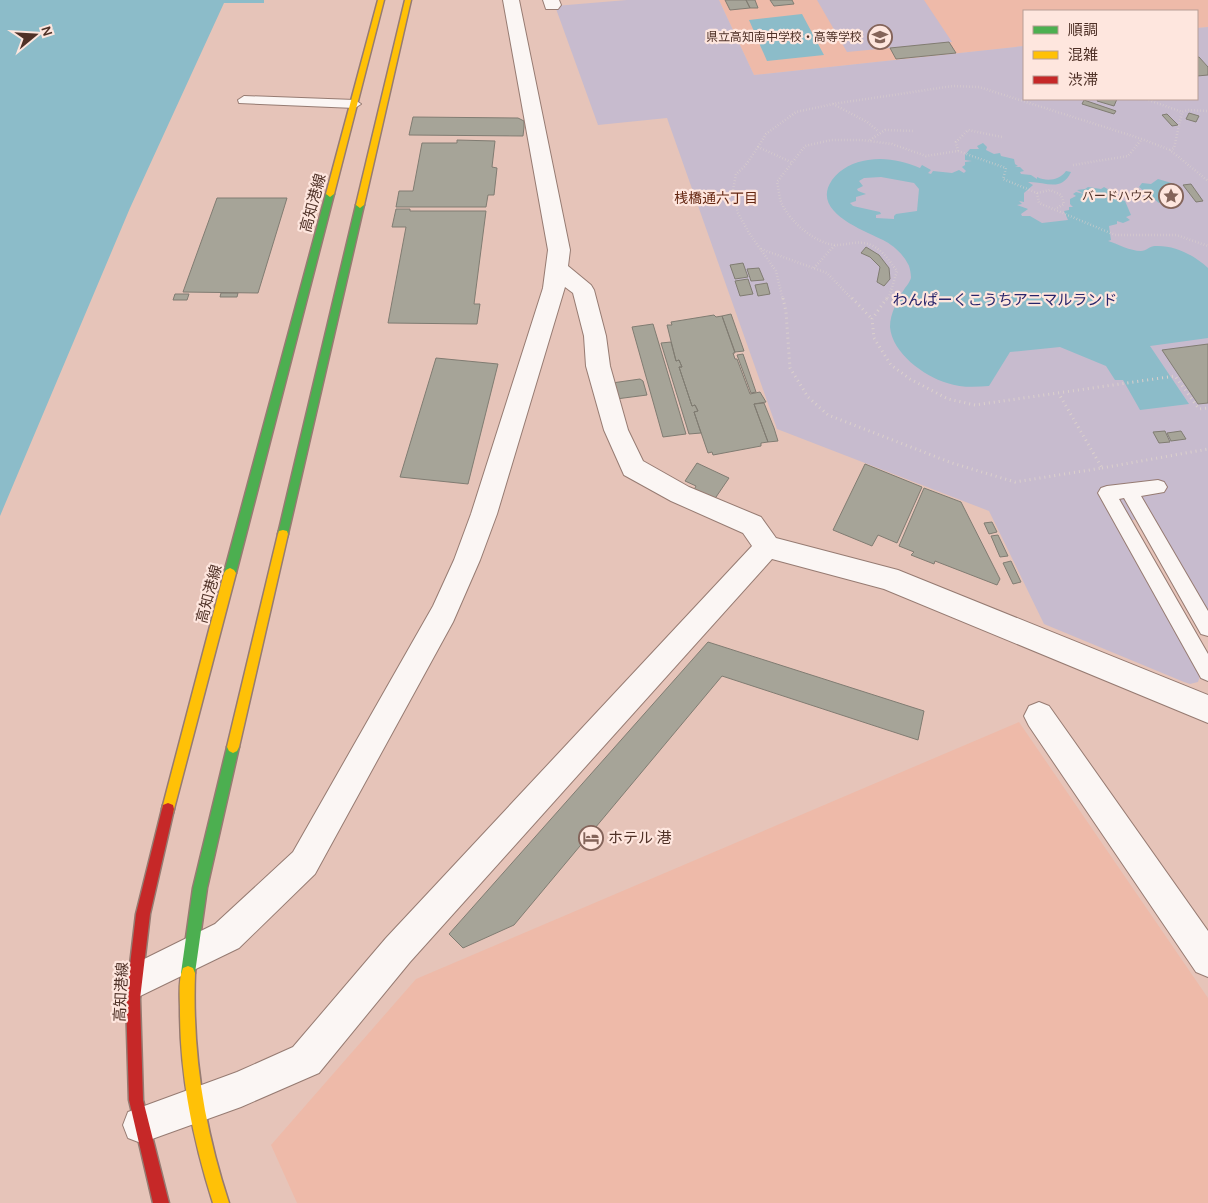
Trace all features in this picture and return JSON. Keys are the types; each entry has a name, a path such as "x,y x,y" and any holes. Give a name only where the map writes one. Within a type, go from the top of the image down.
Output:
{"main road":[{"name":"高知港線","path":"161,1203 136,1100 134,982 143,914 173,787 381,0"},
{"path":"221,1203 209,1172 194,1105 186,1017 189,956 200,889 408,0"}],"street":[{"path":"134,982 227,936 304,863 443,613 484,514 554,288 559,250 511,0"},
{"path":"556,268 584,290 596,336 598,366 616,430 633,468 680,494 752,525 767,546 888,578 1208,709"},
{"path":"141,1125 241,1088 306,1060 398,950 767,546"},
{"path":"1039,716 1208,960"}],"lane":[{"path":"244,100 355,104"},
{"path":"1158,487 1107,493 1208,672"},
{"path":"1130,491 1208,628"}],"path":[{"path":"1208,181 1170,150 1142,139 979,87 953,86 832,104 796,112 766,134 745,166 736,174 733,190 738,213 776,271 786,312 790,368 808,397 828,416 952,463 1015,482 1208,449"},
{"path":"1149,100 1182,112 1188,110 1208,111"},
{"path":"832,104 844,112 869,122 878,131"},
{"path":"1170,150 1174,148 1182,112"},
{"path":"869,141 878,131 887,128 897,132 913,131"},
{"path":"958,151 956,142 968,130 1002,137"},
{"path":"1073,165 1128,156 1142,139"},
{"path":"872,319 890,294 897,271 883,252 868,244 849,242 835,245 812,236 783,207 777,182 805,146 831,140 869,141 892,144 926,156 958,151 1006,168 1004,179 1033,190 1037,193 1039,203 1115,235 1176,235 1208,246"},
{"path":"758,147 791,162"},
{"path":"1037,193 1050,190 1061,195 1064,204 1055,209"},
{"path":"814,268 835,245"},
{"path":"761,248 827,274 872,319 874,338 891,365 910,379 948,398 975,405 1175,376 1199,409 1208,408"},
{"path":"1059,394 1102,468"}],"shaded area":[{"name":"県立高知南中学校・高等学校","path":"719,0 1208,0 1208,27 1198,28 1198,10 1023,10 1023,46 754,75"},
{"path":"1019,722 1208,998 1208,1203 297,1203 271,1145 416,979"}],"green space":[{"name":"わんぱーくこうちアニマルランド","path":"627,0 719,0 754,75 1023,46 1023,100 1198,100 1198,28 1208,27 1208,611 1152,516 1118,523 1200,676 1198,682 1190,684 1184,682 1044,624 989,511 777,429 667,118 598,125 555,6"},
{"path":"817,0 924,0 952,42 847,52"}],"water":[{"path":"0,0 264,0 264,3 224,3 130,208 0,516"},
{"path":"802,14 824,55 767,61 749,20"},
{"path":"983,143 987,147 986,150 1014,159 1015,164 1018,166 1015,167 1020,167 1024,171 1020,172 1021,174 1031,175 1037,179 1037,177 1053,179 1066,171 1071,172 1067,178 1057,184 1028,182 1033,185 1024,193 1024,202 1019,201 1022,204 1017,205 1028,209 1021,214 1022,216 1030,216 1042,223 1068,220 1064,211 1069,210 1069,207 1073,207 1070,204 1070,199 1076,196 1073,194 1076,192 1084,194 1077,190 1088,187 1101,189 1104,187 1118,195 1112,196 1114,198 1125,201 1131,215 1126,217 1130,220 1123,223 1117,221 1117,224 1109,226 1111,240 1108,241 1137,251 1143,251 1155,246 1170,247 1190,255 1208,268 1208,338 1150,346 1189,404 1140,410 1123,380 1115,380 1106,366 1060,347 1010,352 989,386 978,387 958,386 938,380 919,369 903,354 892,337 890,327 895,306 911,278 909,265 901,253 890,244 853,225 833,210 828,201 827,191 832,180 839,172 853,164 868,160 894,160 920,168 922,165 931,170 928,173 931,174 933,171 952,173 959,170 964,173 966,171 962,167 965,165 965,162 972,161 965,160 965,155 970,149 979,149 977,146","holes":["881,177 914,183 919,189 917,211 896,214 894,219 876,218 876,215 881,214 880,212 853,206 850,203 856,201 856,197 866,194 857,189 863,186 859,181 864,178"]},
{"path":"1158,179 1175,184 1180,188 1180,193 1166,187 1160,194 1164,201 1159,203 1139,187 1142,183 1151,184"}],"building":[{"path":"725,0 746,0 750,8 730,10"},
{"path":"746,0 755,0 758,8 750,8"},
{"path":"770,0 792,0 794,4 774,6"},
{"path":"949,42 956,53 896,59 890,48"},
{"path":"1198,57 1208,67 1208,75 1198,76"},
{"path":"1084,100 1116,111 1114,114 1082,104"},
{"path":"1098,100 1117,100 1114,106"},
{"path":"1189,113 1199,116 1196,122 1186,119"},
{"path":"1167,114 1178,125 1172,126 1162,115"},
{"path":"413,117 518,118 524,121 523,136 409,135"},
{"path":"457,140 495,141 492,167 497,168 494,195 488,195 486,207 396,207 399,191 413,191 422,143 457,143"},
{"path":"1191,184 1203,201 1196,202 1183,185"},
{"path":"217,198 287,198 258,293 183,292"},
{"path":"396,209 410,209 410,211 486,211 474,304 480,304 477,324 388,323 406,227 392,227"},
{"path":"866,247 879,255 889,268 890,279 884,286 877,282 880,267 870,257 861,253"},
{"path":"743,263 748,277 735,279 730,265"},
{"path":"759,268 764,280 751,281 747,269"},
{"path":"748,279 753,294 740,296 735,281"},
{"path":"767,283 770,294 758,296 755,285"},
{"path":"221,293 238,293 237,297 220,297"},
{"path":"175,294 189,294 187,300 173,300"},
{"path":"731,314 744,351 735,352 722,316"},
{"path":"714,315 716,317 722,316 735,353 733,353 735,359 737,359 750,394 760,392 766,402 754,404 768,442 761,443 761,446 713,455 712,452 708,453 694,412 698,411 695,405 692,406 679,367 682,367 679,360 676,361 667,325 672,325 671,322"},
{"path":"653,324 686,434 663,437 632,327"},
{"path":"671,342 676,361 679,360 682,367 679,367 692,406 695,405 698,411 694,412 701,433 689,434 661,343"},
{"path":"1208,344 1208,403 1198,404 1162,350"},
{"path":"743,354 756,392 751,393 737,355"},
{"path":"436,358 498,364 468,484 400,477"},
{"path":"640,379 643,381 647,395 616,399 612,383"},
{"path":"764,403 778,441 768,442 754,404"},
{"path":"1165,431 1170,442 1159,443 1153,432"},
{"path":"1181,431 1186,439 1171,441 1167,433"},
{"path":"697,463 729,478 714,500 694,490 696,486 685,481"},
{"path":"865,464 922,487 897,543 878,535 872,546 833,530"},
{"path":"924,488 961,502 1000,579 997,585 935,561 934,564 911,555 914,552 899,546"},
{"path":"992,522 997,532 989,534 984,523"},
{"path":"998,535 1008,556 1000,557 991,536"},
{"path":"1011,561 1021,582 1013,584 1003,563"},
{"path":"708,642 924,711 918,740 722,676 514,925 463,948 449,934"}],"traffic: fast":[{"path":"230,573 330,194"},
{"path":"283,534 360,205"},
{"path":"188,973 200,888 233,747"}],"traffic: slow":[{"path":"330,194 381,0"},
{"path":"360,205 408,0"},
{"path":"233,747 283,534"},
{"path":"168,809 230,573"},
{"path":"188,973 187,1032 192,1090 204,1147 221,1203"}],"traffic: jam":[{"path":"161,1203 136,1100 133,999 143,914 168,809"}],"place":[{"name":"県立高知南中学校・高等学校","path":"880,37"},
{"name":"バードハウス","path":"1171,196"},
{"name":"ホテル 港","path":"591,838"}],"district":[{"name":"桟橋通六丁目","path":"716,198"}]}
